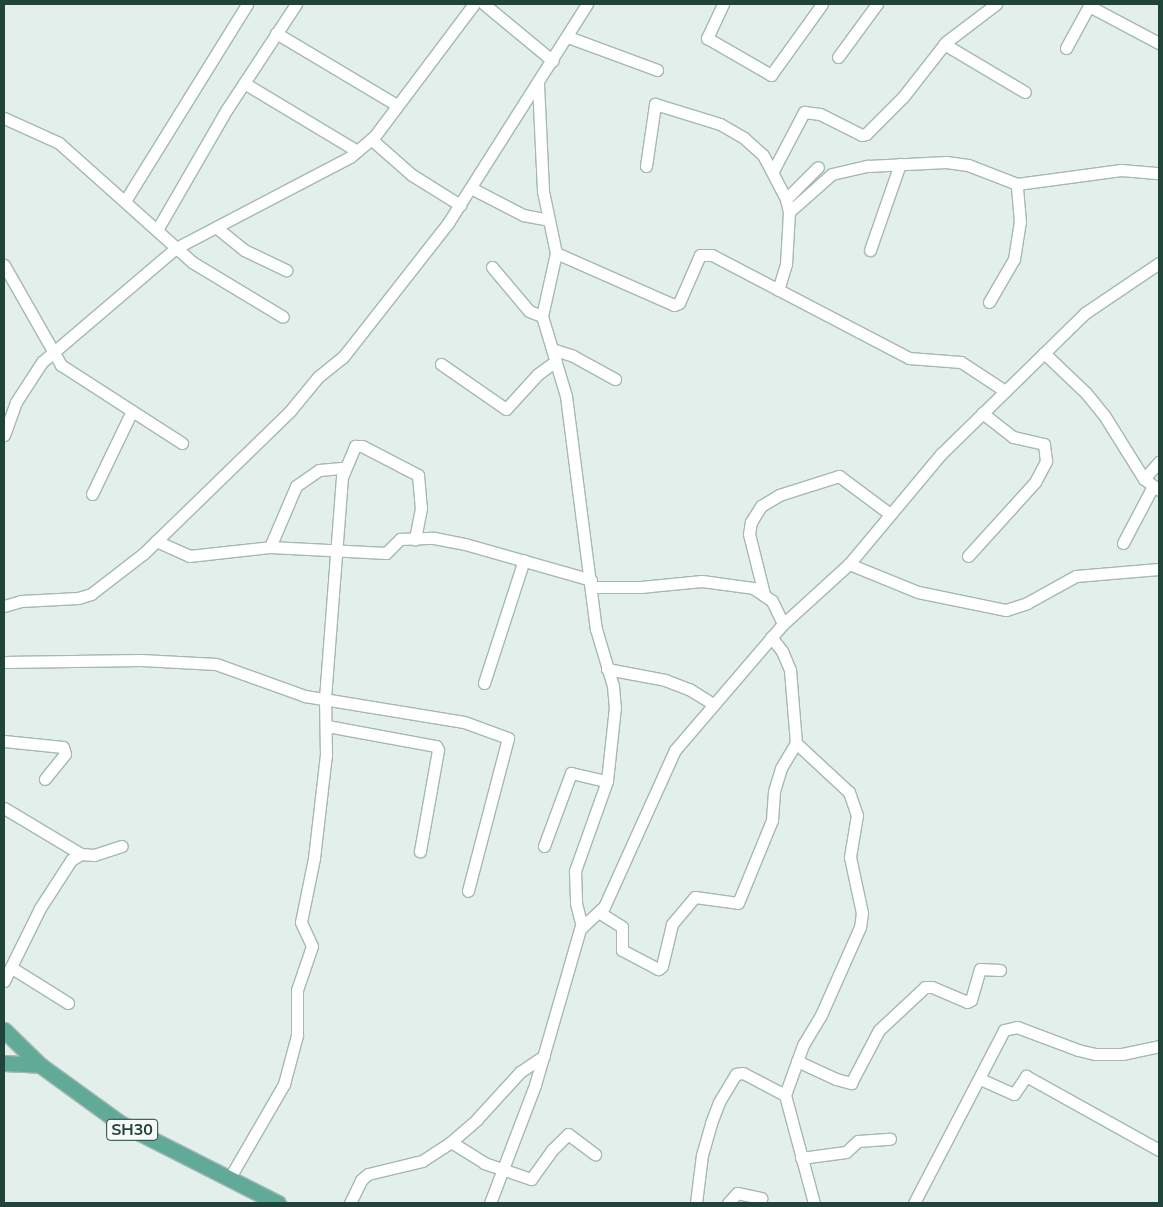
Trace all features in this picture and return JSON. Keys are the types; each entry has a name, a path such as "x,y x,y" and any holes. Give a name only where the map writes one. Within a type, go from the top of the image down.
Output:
{"main road":[{"name":"SH30","path":"4,1030 40,1065 120,1123 278,1203"},
{"path":"4,1063 40,1065"}],"street":[{"path":"125,201 247,4"},
{"path":"157,230 244,83 296,4"},
{"path":"4,435 16,402 42,362 176,248 217,228 357,151 371,139 474,4"},
{"path":"484,4 553,61"},
{"path":"4,606 21,601 78,598 92,594 156,541 290,411 318,378 359,340 460,205 588,4"},
{"path":"723,4 707,38 771,75 822,4"},
{"path":"838,57 877,4"},
{"path":"773,171 804,112 820,114 864,135 903,97 944,44 996,4"},
{"path":"1066,48 1089,5 1159,43"},
{"path":"276,33 397,105"},
{"path":"568,37 657,70"},
{"path":"944,44 1025,92"},
{"path":"244,83 357,151"},
{"path":"490,1203 544,1056 582,927 576,903 575,871 606,781 615,707 596,629 592,583 574,480 566,396 542,316 556,254 543,191 538,84"},
{"path":"646,166 653,107 660,104 720,124 744,138 763,155 786,199 789,212 786,264 778,290"},
{"path":"4,118 59,143 201,269 283,317"},
{"path":"371,139 412,175 460,205"},
{"path":"870,250 900,164"},
{"path":"789,212 832,174 900,164 961,164 1017,184 1121,170 1159,173"},
{"path":"786,199 818,167"},
{"path":"989,302 1014,259 1020,222 1017,184"},
{"path":"471,188 523,216 549,220"},
{"path":"217,228 244,250 286,270"},
{"path":"556,254 674,305 679,303 703,253 712,254 909,358 966,364 1005,391"},
{"path":"582,927 600,913 675,750 771,637 849,564 941,454 1084,313 1159,263"},
{"path":"4,265 52,354 71,372 131,413 182,443"},
{"path":"492,267 529,311 542,316"},
{"path":"552,349 573,356 615,379"},
{"path":"1044,353 1104,415 1152,485"},
{"path":"441,364 506,409 527,385 556,360"},
{"path":"92,494 131,413"},
{"path":"968,556 1036,482 1046,461 1044,444 1014,437 982,413"},
{"path":"229,1179 284,1084 297,1035 297,990 312,946 302,922 314,858 327,726 325,698 344,468 352,450 358,446 418,475 421,508 415,539"},
{"path":"1123,543 1152,485 1159,462"},
{"path":"270,547 296,486 319,470 344,468"},
{"path":"764,594 749,534 751,522 761,506 785,493 843,476 890,514"},
{"path":"156,541 189,556 270,547 386,554 397,540 452,541 524,560 592,583 641,587 702,581 753,588 772,601 783,624"},
{"path":"484,684 524,560"},
{"path":"849,564 918,592 1006,610 1027,603 1076,576 1159,569"},
{"path":"600,913 622,927 622,950 658,968 662,966 672,924 695,896 738,903 772,820 774,791 781,768 796,744 790,670 771,637"},
{"path":"4,662 182,660 216,664 305,696 464,722 508,738 468,891"},
{"path":"607,669 666,680 689,689 713,704"},
{"path":"327,726 436,746 438,750 420,851"},
{"path":"4,741 63,746 65,754 45,779"},
{"path":"796,744 848,792 855,802 857,815 850,858 862,913 854,947 797,1061 785,1095 814,1203"},
{"path":"544,846 571,773 606,781"},
{"path":"4,808 80,854 94,856 122,846"},
{"path":"4,981 40,908 71,860 80,854"},
{"path":"12,968 68,1003"},
{"path":"797,1061 836,1079 851,1082 879,1030 925,987 932,987 967,1002 971,1000 980,969 1000,970"},
{"path":"914,1203 980,1079 997,1040 1010,1027 1096,1054 1122,1054 1159,1046"},
{"path":"350,1203 361,1180 368,1174 422,1161 451,1142 477,1119 520,1072 544,1056"},
{"path":"696,1203 702,1155 719,1102 736,1074 743,1073 785,1095"},
{"path":"980,1079 1014,1094 1026,1076 1159,1150"},
{"path":"451,1142 503,1171 533,1179 551,1151 568,1134 595,1154"},
{"path":"801,1158 829,1152 846,1152 858,1141 890,1139"},
{"path":"728,1203 737,1193 761,1198"}]}
